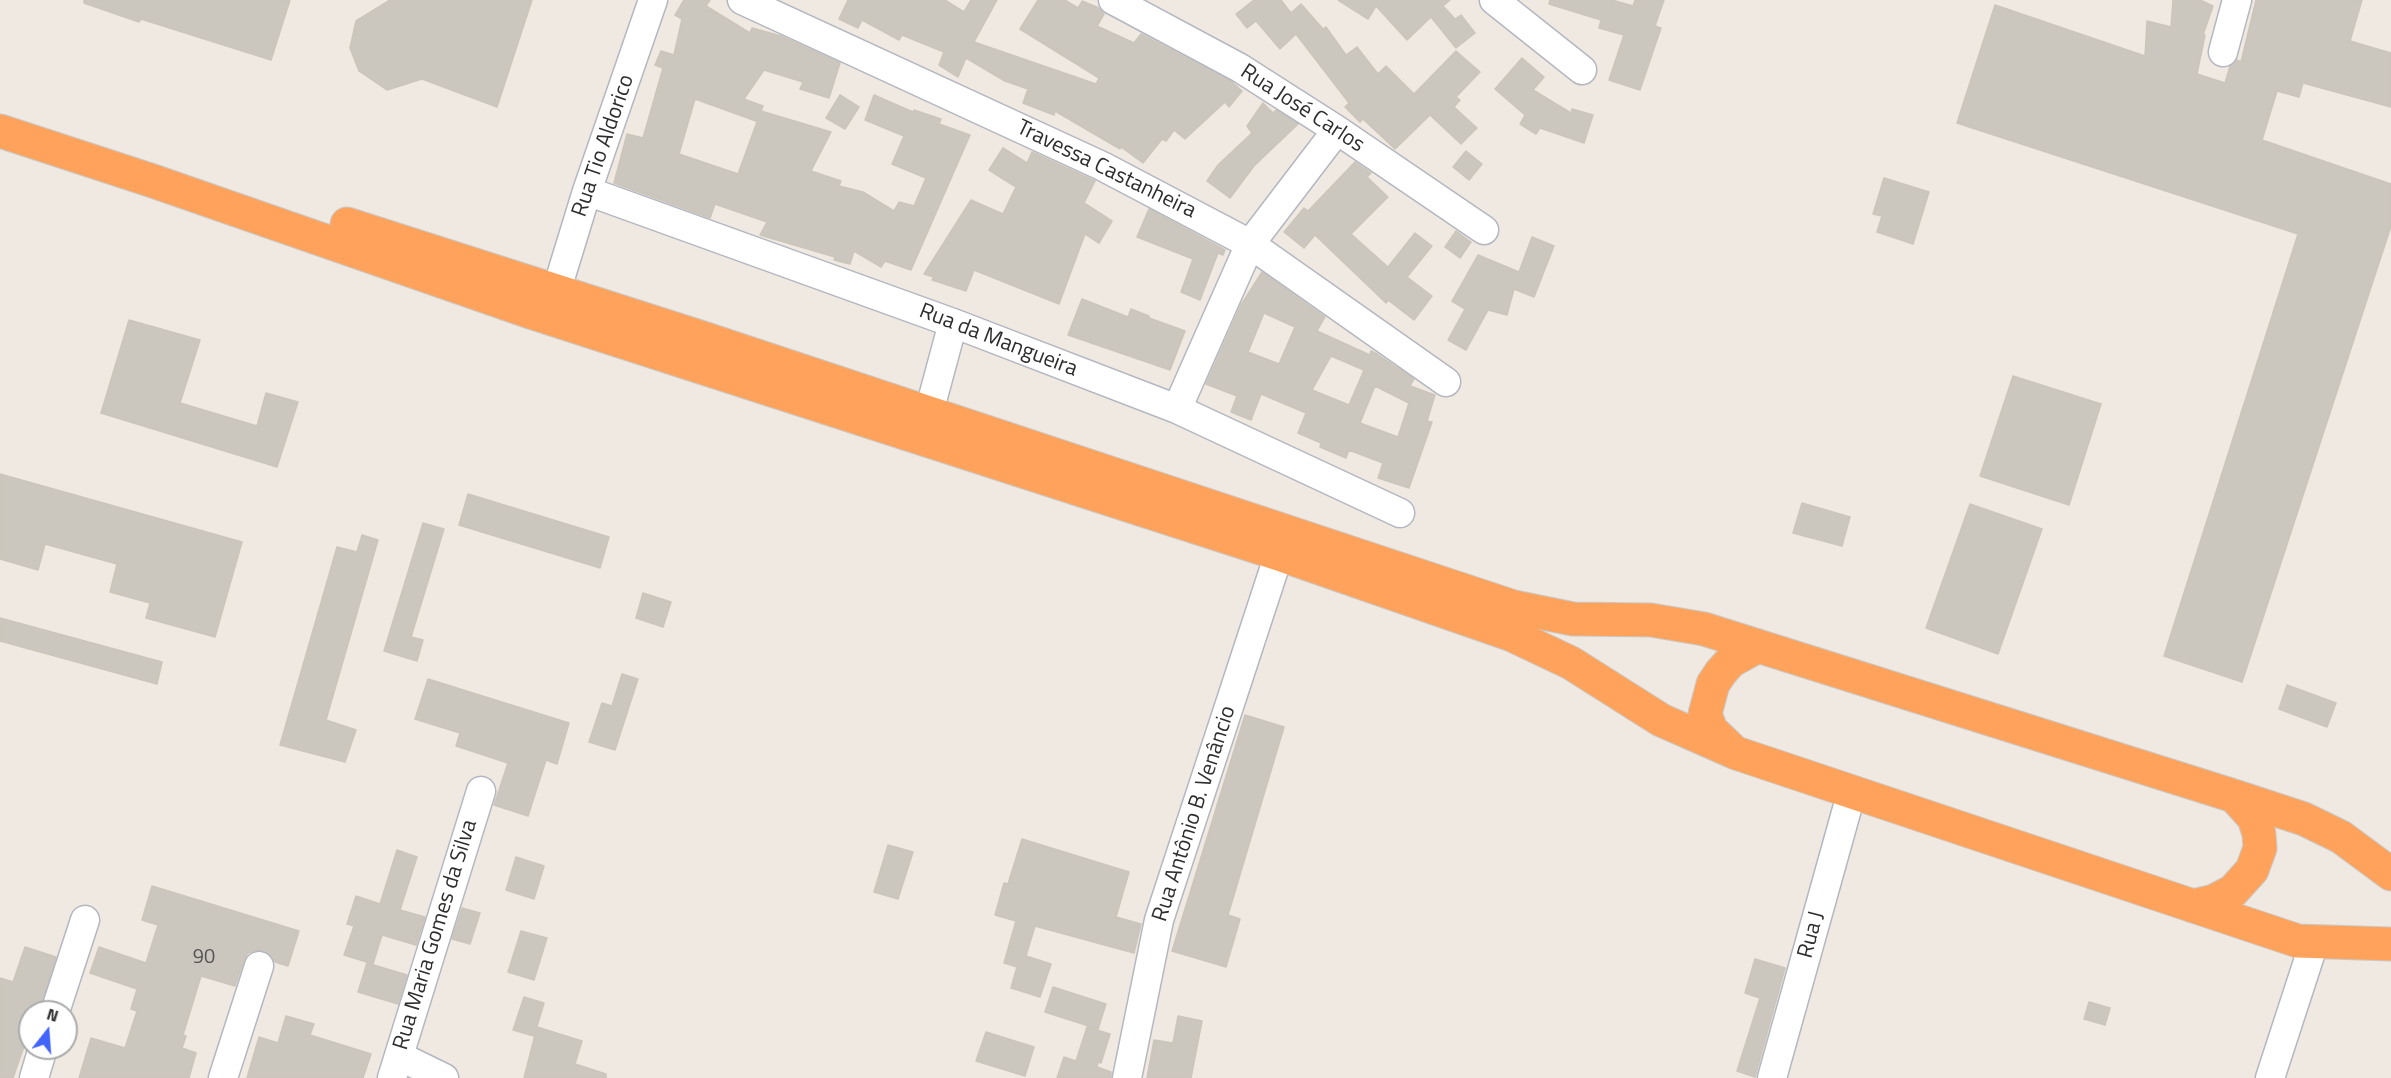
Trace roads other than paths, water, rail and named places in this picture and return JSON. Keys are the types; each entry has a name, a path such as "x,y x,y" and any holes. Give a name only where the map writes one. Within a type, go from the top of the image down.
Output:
{"highway":[{"path":"0,111 929,412 1514,607 1573,619 1651,620 1704,629 2234,796 2304,819 2341,837 2391,874"},
{"path":"0,131 153,181 530,312 1279,554 1512,635 1571,663 1660,720 1736,753 2298,941 2391,944"},
{"path":"1736,753 1712,730 1705,714 1713,684 1721,672 1731,662 1758,646"},
{"path":"2193,906 2233,891 2252,870 2259,848 2259,834 2253,818 2234,796"}],"street":[{"name":"Rua Tio Aldorico","path":"556,292 587,191 653,0"},
{"name":"Travessa Castanheira","path":"742,0 1102,166 1250,244 1446,382"},
{"name":"Rua José Carlos","path":"1113,0 1240,68 1337,130 1484,230"},
{"path":"1494,0 1582,70"},
{"path":"2223,52 2236,0"},
{"path":"1177,410 1250,244 1337,130"},
{"name":"Rua da Mangueira","path":"587,191 953,323 1177,410 1400,513"},
{"path":"929,412 953,323"},
{"name":"Rua Antônio B. Venâncio","path":"1126,1078 1159,920 1279,554"},
{"name":"Rua Maria Gomes da Silva","path":"395,1067 481,791"},
{"name":"Rua J","path":"1772,1078 1852,791"},
{"path":"59,1000 85,920"},
{"path":"2270,1078 2314,943"},
{"path":"223,1078 259,966"},
{"path":"34,1078 39,1060"},
{"path":"395,1067 444,1078"}]}
